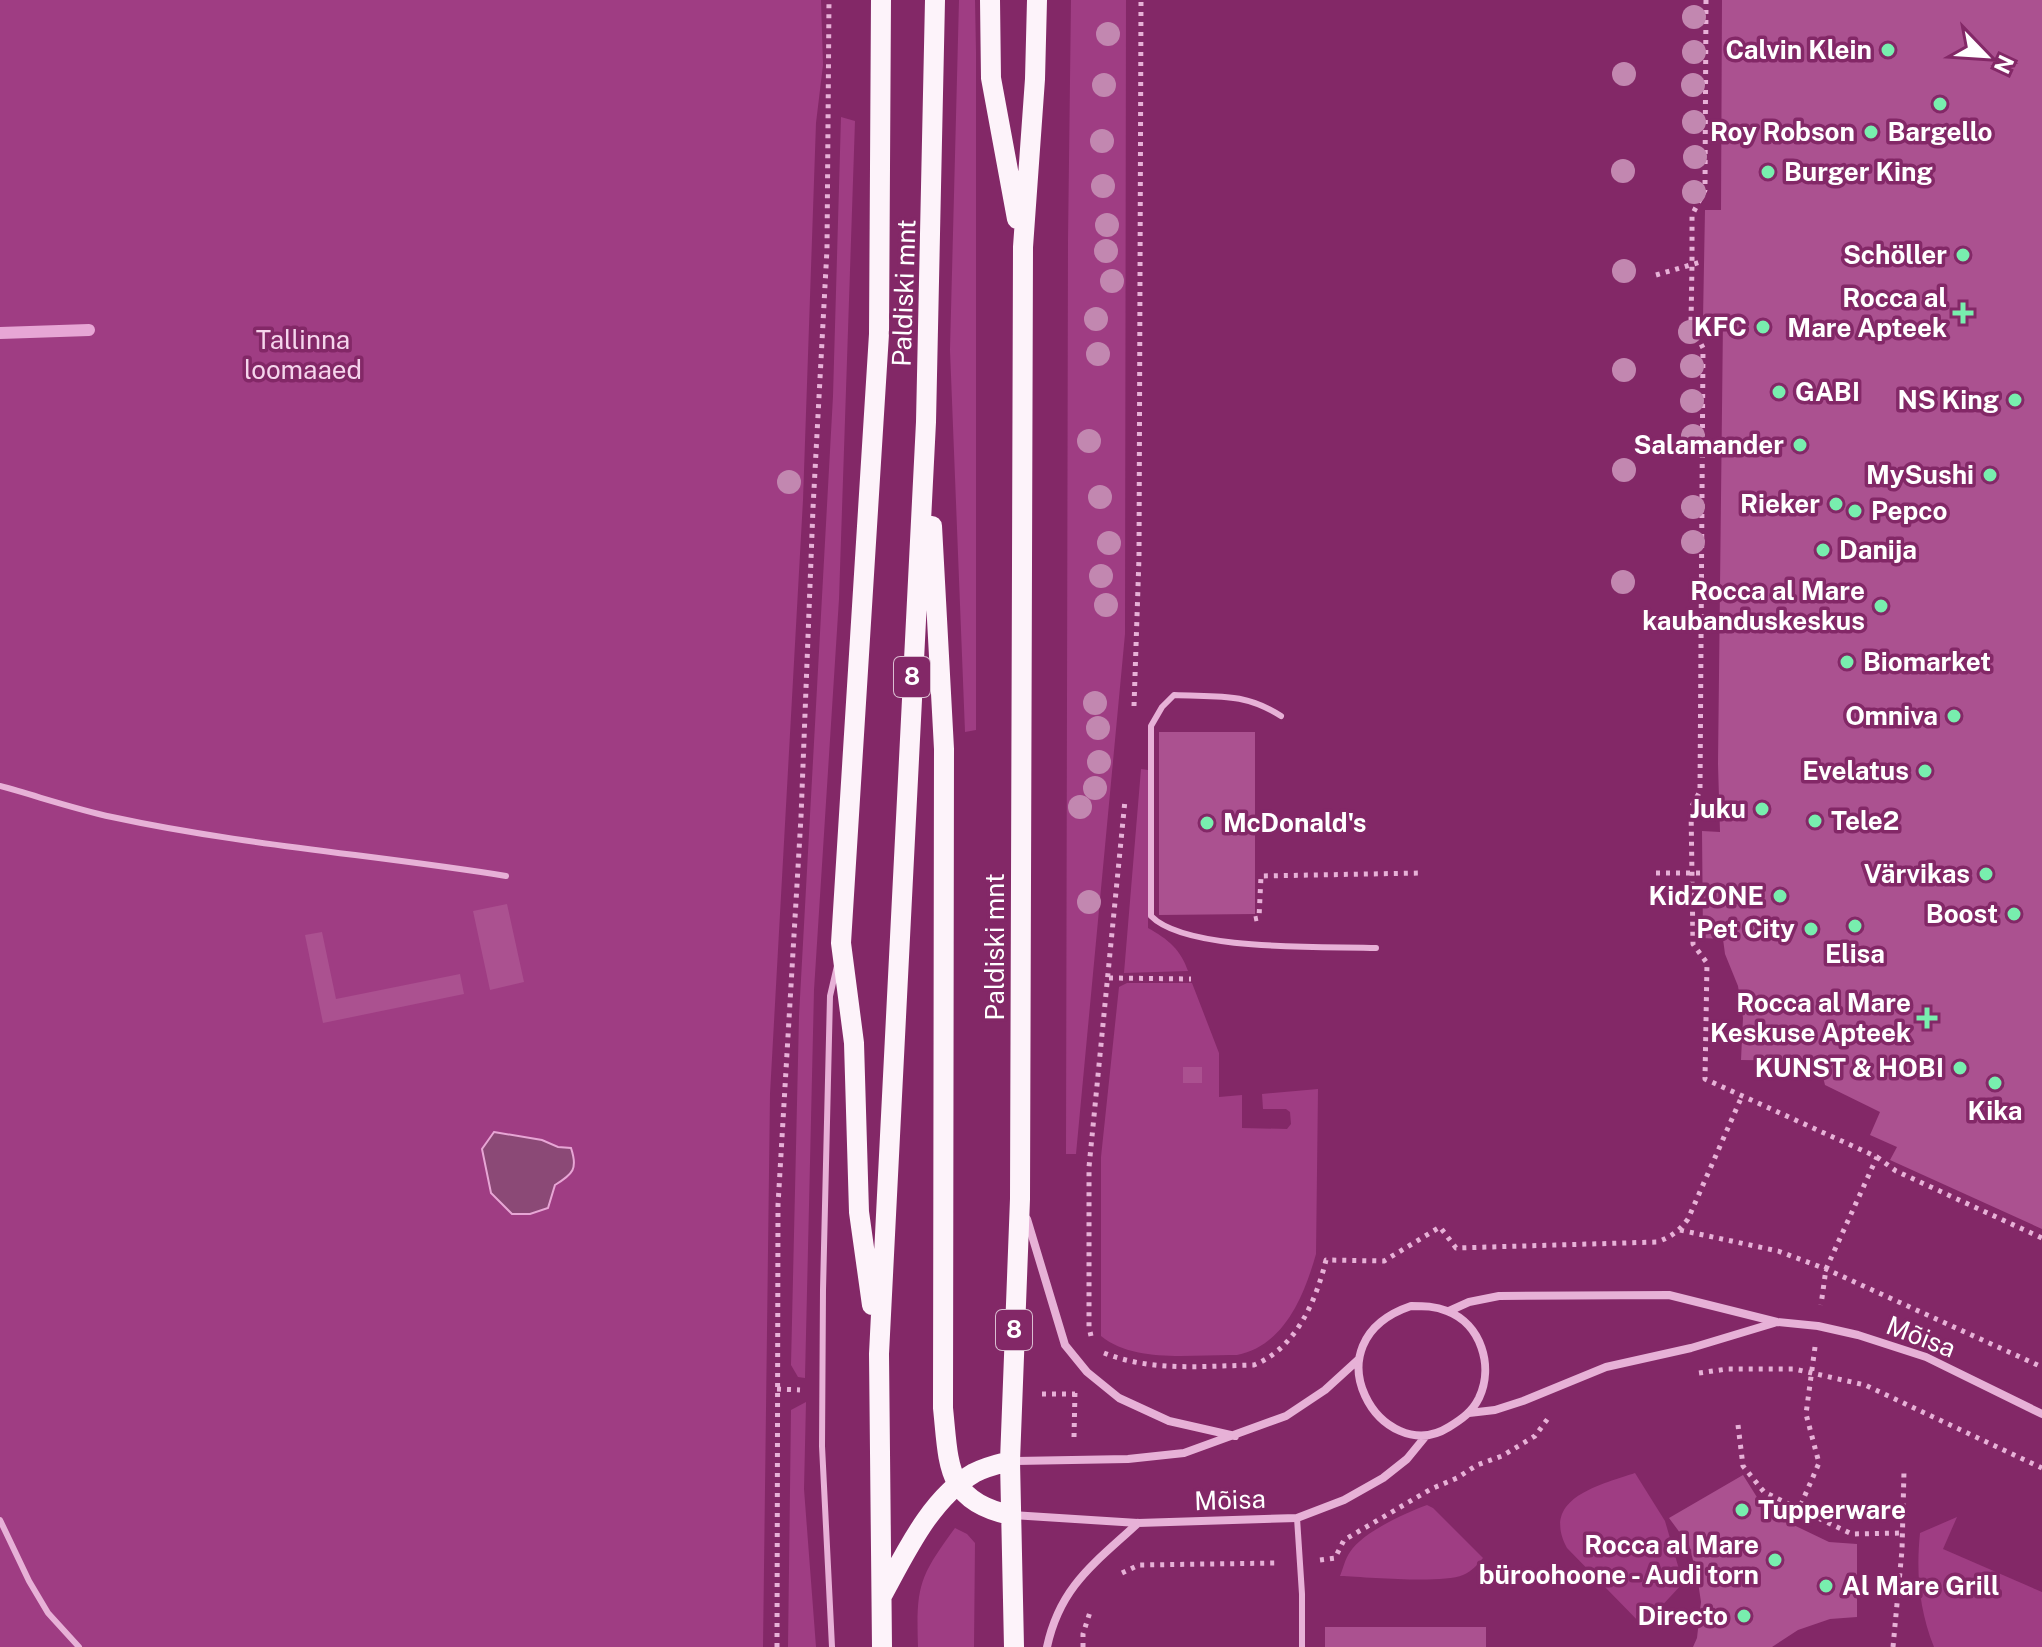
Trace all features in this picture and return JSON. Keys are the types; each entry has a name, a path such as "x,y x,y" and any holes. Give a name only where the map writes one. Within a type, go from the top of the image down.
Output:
{"main road":[{"name":"Paldiski mnt","path":"879,1354 859,1212 854,1043 841,943 879,334 881,0"},
{"name":"Paldiski mnt","path":"882,1647 879,1354 926,422 935,0"},
{"name":"Paldiski mnt","path":"990,0 991,78 1023,247"},
{"name":"Paldiski mnt","path":"1014,1647 1010,1461 1020,1199 1023,247 1035,79 1037,0"},
{"path":"926,422 944,749 943,1408 948,1455 957,1485 969,1498 993,1511 1010,1515"},
{"path":"881,1598 910,1546 957,1485 976,1472 1010,1461"}],"street":[{"path":"1020,1199 1065,1345 1087,1372 1119,1398 1169,1421 1236,1436"},
{"name":"Mõisa","path":"1449,1311 1469,1302 1499,1296 1669,1295 1777,1322 1818,1326 1858,1335 1926,1357 2042,1414"},
{"path":"1411,1306 1431,1306 1449,1311 1470,1327 1483,1350 1486,1368 1484,1386 1469,1413 1439,1434 1425,1437 1403,1431 1383,1420 1367,1403 1359,1382 1359,1359 1371,1332 1392,1312 1411,1306"},
{"name":"Mõisa","path":"1469,1413 1495,1410 1523,1401 1606,1367 1691,1348 1777,1322"},
{"name":"Mõisa","path":"1010,1461 1142,1458 1184,1453 1286,1416 1325,1390 1359,1359"},
{"name":"Mõisa","path":"1010,1515 1138,1523 1297,1518 1344,1500 1383,1478 1407,1459 1425,1437"},
{"path":"1047,1647 1053,1619 1076,1581 1138,1523"}],"lane":[{"path":"1281,716 1262,704 1244,698 1174,695 1162,707 1151,726 1151,916 1160,925 1182,934 1226,942 1376,948"},
{"path":"0,786 111,817 228,838 395,858 506,876"},
{"name":"Paldiski mnt","path":"832,1647 822,1446 823,1290 830,996 841,943"},
{"path":"1297,1518 1302,1647"},
{"path":"0,1520 48,1613 79,1647"}],"path":[{"path":"777,1647 778,1205 801,817 827,249 829,0"},
{"path":"1134,708 1139,541 1141,0"},
{"path":"1706,0 1705,190 1692,215 1691,324 1703,348 1700,791 1691,808 1693,944 1707,963 1705,1079 1877,1157 1896,1171 2042,1238"},
{"path":"1656,275 1704,261"},
{"path":"1093,1342 1089,1327 1089,1167 1126,787"},
{"path":"1244,919 1259,918 1261,876 1421,873"},
{"path":"1656,873 1703,873"},
{"path":"1109,978 1191,979"},
{"path":"1103,1352 1128,1363 1160,1367 1254,1365 1268,1360 1286,1344 1300,1325 1321,1281 1326,1260 1384,1261 1440,1227 1456,1248 1657,1242 1680,1230 1688,1219 1742,1096"},
{"path":"1799,1509 1819,1463 1806,1414 1826,1269 1877,1157"},
{"path":"1680,1230 1778,1251 1826,1269 2042,1367"},
{"path":"1689,1374 1727,1369 1794,1369 1865,1385 2042,1468"},
{"path":"1110,1578 1139,1565 1301,1563 1335,1558 1344,1540 1431,1489 1502,1456 1535,1436 1554,1411"},
{"path":"1738,1425 1743,1466 1764,1492 1852,1534 1902,1533"},
{"path":"1893,1647 1904,1471"},
{"path":"1083,1647 1083,1634 1095,1595"}],"green space":[{"name":"Tallinna loomaaed","path":"0,0 821,0 823,65 816,123 803,500 770,1094 763,1647 0,1647"},
{"path":"959,0 975,0 976,52 976,730 965,732 950,350"},
{"path":"1071,0 1126,0 1125,634 1076,1154 1066,1154 1068,240"},
{"path":"841,117 855,121 839,599 814,990 805,1378 798,1377 791,1365 799,1016 833,396"},
{"path":"1141,769 1148,770 1148,928 1173,946 1188,971 1124,973"},
{"path":"1127,983 1192,983 1219,1053 1219,1097 1242,1095 1242,1128 1287,1129 1291,1124 1290,1112 1286,1109 1263,1109 1262,1094 1318,1089 1316,1254 1290,1317 1267,1341 1253,1350 1237,1355 1166,1356 1131,1351 1101,1336 1101,1157 1119,987"},
{"path":"806,1402 804,1489 816,1647 788,1647 791,1410"},
{"path":"1635,1473 1665,1521 1683,1583 1643,1626 1567,1548 1561,1531 1561,1517 1567,1505 1578,1496"},
{"path":"1427,1505 1483,1558 1472,1570 1453,1578 1438,1579 1340,1576 1348,1555 1364,1537 1396,1518"},
{"path":"1957,1517 1943,1549 2042,1592 2042,1647 1934,1647 1920,1591 1920,1533"},
{"path":"955,1528 975,1543 974,1647 918,1647 922,1583"}],"shaded area":[{"path":"494,1132 571,1148 574,1166 566,1178 555,1185 548,1208 530,1214 512,1214 491,1193 482,1149"}],"building":[{"name":"Rocca al Mare kaubanduskeskus","path":"1722,0 2042,0 2042,1229 1890,1160 1897,1147 1870,1135 1880,1112 1825,1085 1819,1061 1741,1060 1743,1018 1738,986 1725,954 1723,939 1703,938 1702,831 1720,832 1723,320 1703,319 1705,210 1721,210"},
{"name":"McDonald's","path":"1159,732 1255,732 1255,914 1159,915"},
{"path":"507,904 524,982 490,990 473,911"},
{"path":"322,932 336,999 460,974 464,994 323,1023 305,935"},
{"path":"1183,1067 1202,1067 1202,1083 1183,1083"},
{"name":"Rocca al Mare büroohoone - Audi torn","path":"1743,1475 1760,1502 1779,1518 1829,1542 1857,1544 1857,1617 1830,1619 1798,1630 1772,1647 1693,1647 1701,1602 1697,1575 1689,1545 1669,1518"},
{"path":"1325,1627 1486,1627 1486,1647 1325,1647"}],"waterway":[{"path":"0,333 89,330"}],"place":[{"name":"Calvin Klein","path":"1888,50"},
{"name":"Bargello","path":"1940,104"},
{"name":"Roy Robson","path":"1871,132"},
{"name":"Burger King","path":"1768,172"},
{"name":"Schöller","path":"1963,255"},
{"name":"Rocca al Mare Apteek","path":"1963,313"},
{"name":"KFC","path":"1763,327"},
{"name":"GABI","path":"1779,392"},
{"name":"NS King","path":"2015,400"},
{"name":"Salamander","path":"1800,445"},
{"name":"MySushi","path":"1990,475"},
{"name":"Rieker","path":"1836,504"},
{"name":"Pepco","path":"1855,511"},
{"name":"Danija","path":"1823,550"},
{"name":"Rocca al Mare kaubanduskeskus","path":"1881,606"},
{"name":"Biomarket","path":"1847,662"},
{"name":"Omniva","path":"1954,716"},
{"name":"Evelatus","path":"1925,771"},
{"name":"Juku","path":"1762,809"},
{"name":"Tele2","path":"1815,821"},
{"name":"McDonald's","path":"1207,823"},
{"name":"Värvikas","path":"1986,874"},
{"name":"KidZONE","path":"1780,896"},
{"name":"Boost","path":"2014,914"},
{"name":"Elisa","path":"1855,926"},
{"name":"Pet City","path":"1811,929"},
{"name":"Rocca al Mare Keskuse Apteek","path":"1927,1018"},
{"name":"KUNST & HOBI","path":"1960,1068"},
{"name":"Kika","path":"1995,1083"},
{"name":"Tupperware","path":"1742,1510"},
{"name":"Rocca al Mare büroohoone - Audi torn","path":"1775,1560"},
{"name":"Al Mare Grill","path":"1826,1586"},
{"name":"Directo","path":"1744,1616"}]}
